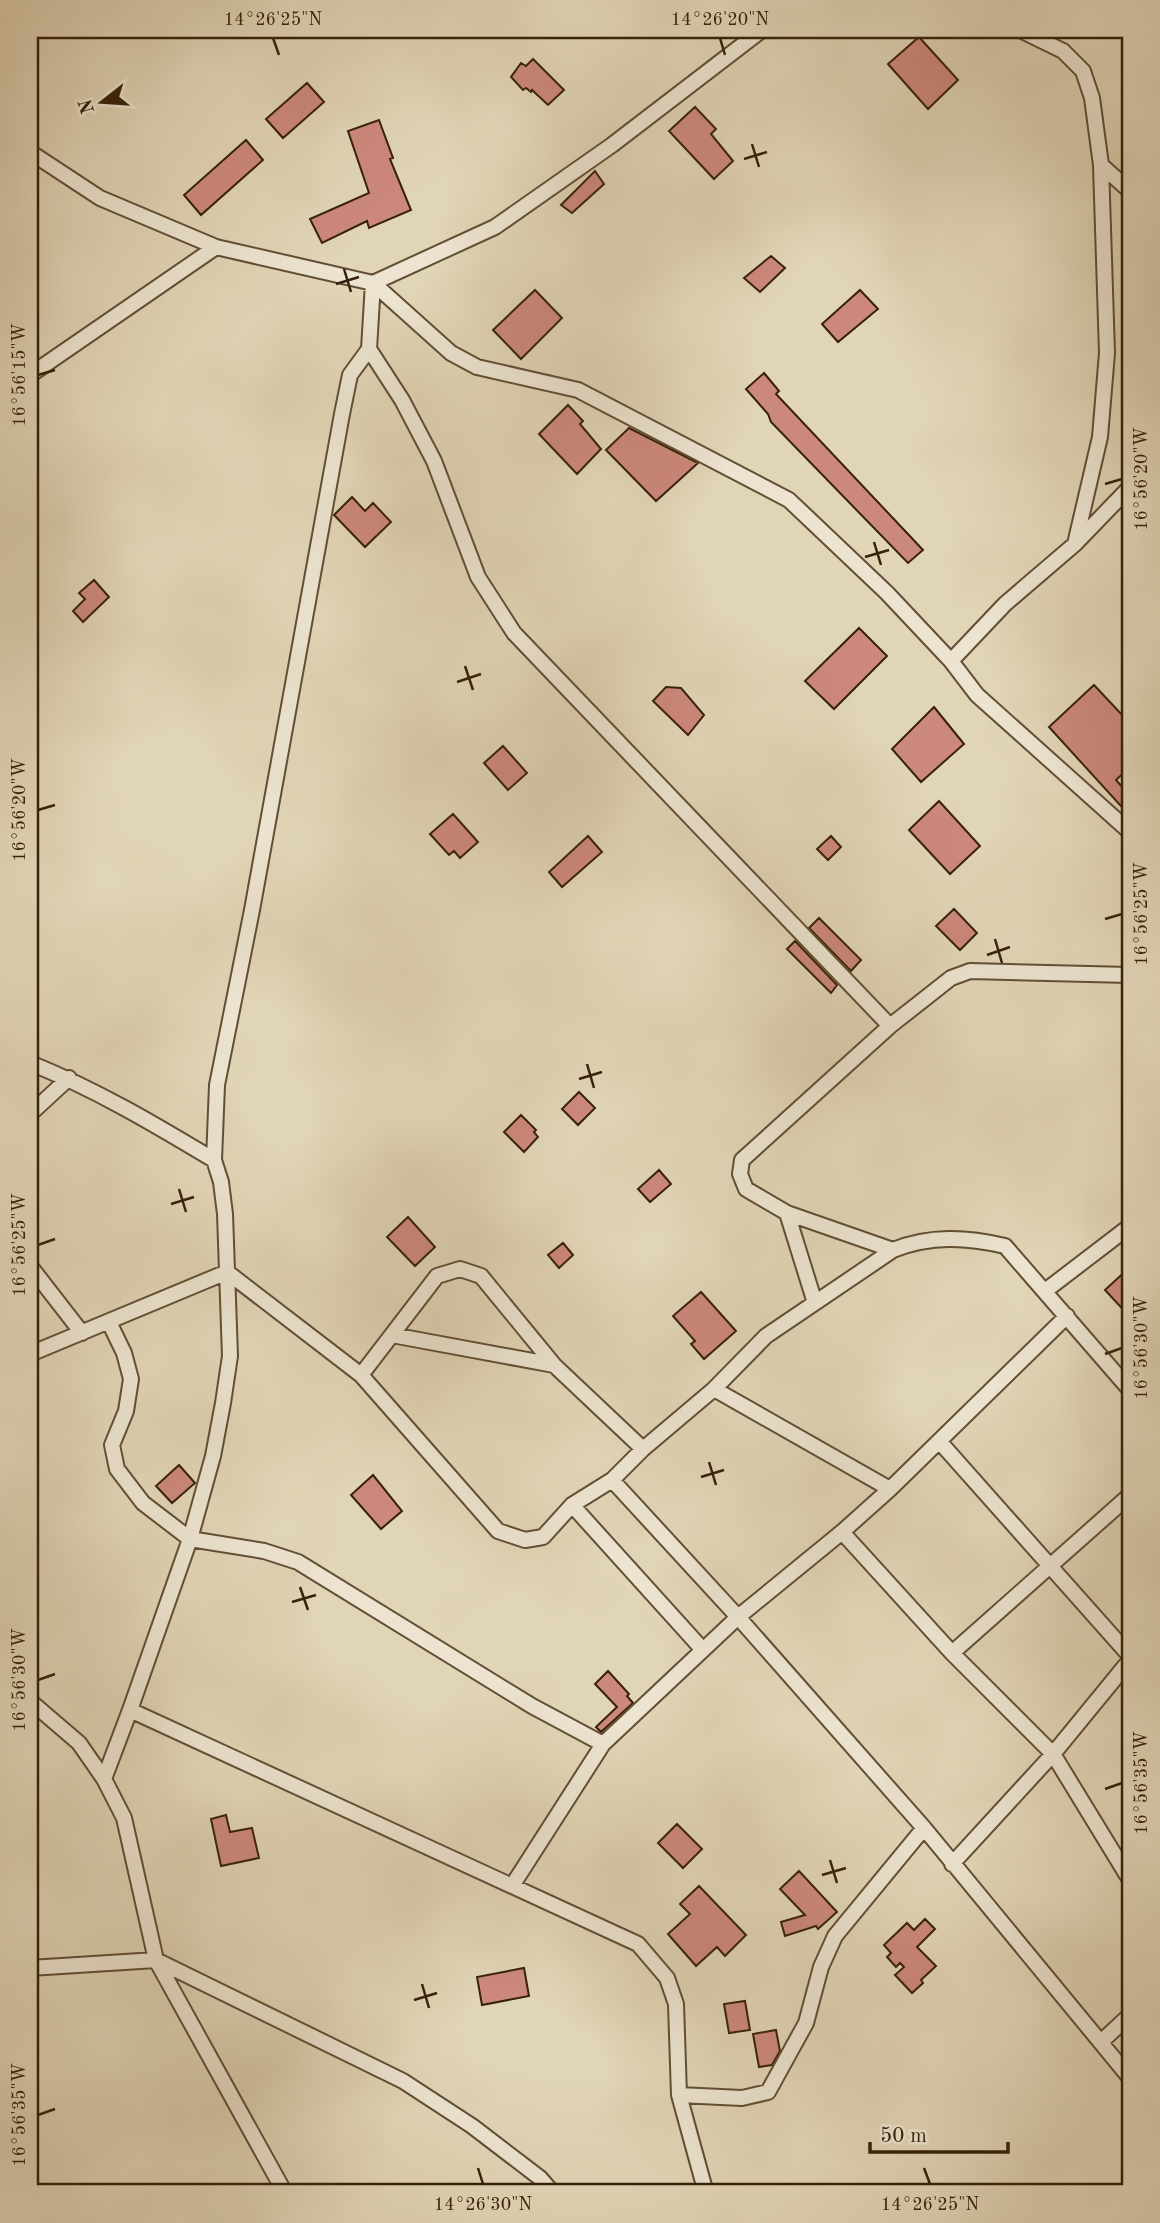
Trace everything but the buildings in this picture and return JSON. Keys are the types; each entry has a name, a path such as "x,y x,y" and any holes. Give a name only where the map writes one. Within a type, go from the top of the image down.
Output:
{"street":[{"path":"373,283 495,227 612,145 762,30"},
{"path":"1020,30 1063,51 1083,71 1092,98 1101,165 1107,353 1100,437 1075,544"},
{"path":"30,152 100,198 216,247 373,283 451,353 477,367 578,390 789,500 887,593 951,661 977,695 1130,832"},
{"path":"1101,165 1130,191"},
{"path":"30,375 216,247"},
{"path":"104,1779 190,1539 213,1455 223,1403 230,1356 222,1193 214,1160 217,1085 350,374 369,349 373,283"},
{"path":"369,349 402,400 434,461 478,577 514,633 890,1026"},
{"path":"951,661 1005,604 1075,544 1130,487"},
{"path":"893,1250 787,1213 746,1189 740,1174 742,1160 890,1026 951,978 970,971 1130,975"},
{"path":"30,1063 69,1078 139,1115 214,1160"},
{"path":"30,1114 69,1078"},
{"path":"787,1213 816,1303"},
{"path":"1045,1291 1130,1226"},
{"path":"227,1272 361,1375 498,1531 526,1540 543,1537 572,1505 611,1480 714,1389 766,1336 893,1250 916,1241 977,1239 1005,1246 1130,1390"},
{"path":"30,1266 82,1333"},
{"path":"361,1375 438,1276 460,1269 481,1276 554,1366 643,1449"},
{"path":"30,1354 227,1272"},
{"path":"512,1886 603,1744 738,1617 890,1489 1067,1316"},
{"path":"109,1322 124,1353 131,1379 125,1411 112,1445 117,1469 143,1503 190,1539 264,1551 298,1562 532,1706 603,1744"},
{"path":"392,1335 554,1366"},
{"path":"714,1389 890,1489"},
{"path":"939,1441 1051,1565 1130,1658 1053,1754 952,1864"},
{"path":"611,1480 738,1617 924,1828 1130,2078"},
{"path":"951,1653 1130,1495"},
{"path":"572,1505 703,1650"},
{"path":"842,1532 951,1653 1053,1754 1130,1881"},
{"path":"30,1701 79,1743 104,1779 124,1818 156,1961 285,2193"},
{"path":"130,1710 638,1944 667,1978 676,2004 678,2095 706,2193"},
{"path":"678,2095 742,2098 768,2092 806,2023 821,1967 835,1936 924,1828"},
{"path":"30,1968 156,1961 403,2081 472,2126 540,2178 553,2193"},
{"path":"1102,2041 1130,2015"}]}
